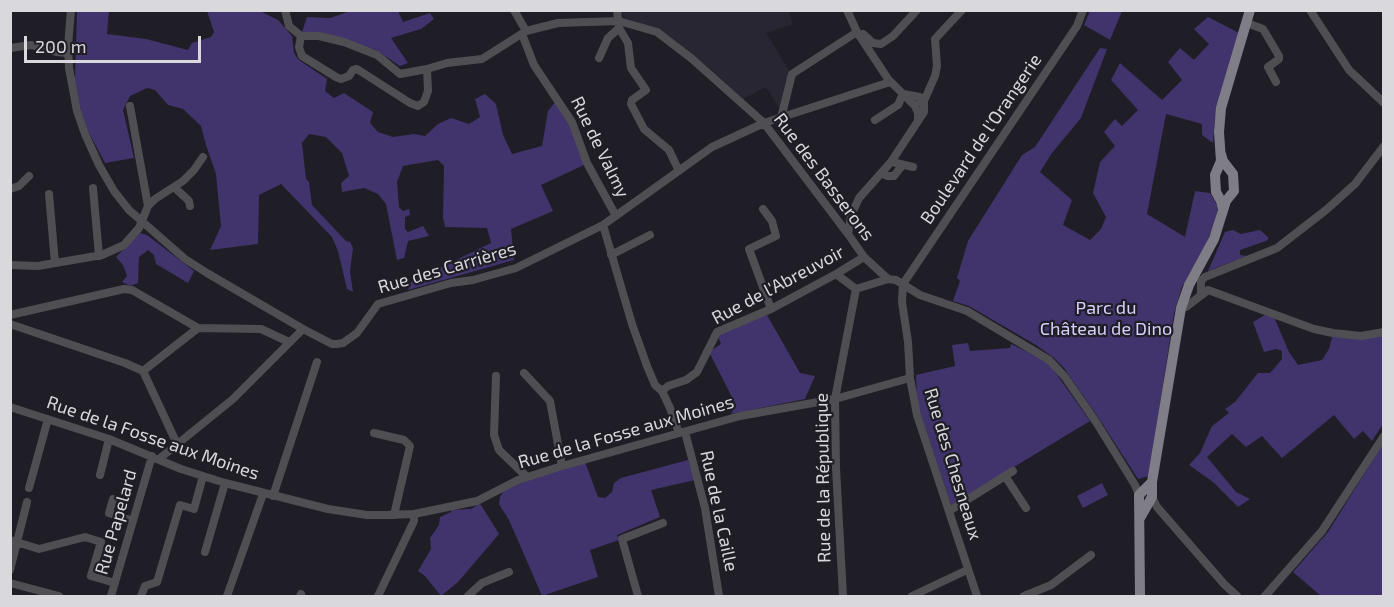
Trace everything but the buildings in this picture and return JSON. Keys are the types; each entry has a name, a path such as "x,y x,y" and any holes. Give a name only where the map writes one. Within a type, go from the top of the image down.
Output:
{"main road":[{"path":"1140,597 1140,518 1147,495 1181,308 1189,285 1214,239 1223,211 1234,188 1233,174 1223,168 1221,161 1219,132 1221,108 1250,10"},
{"path":"1223,168 1215,176 1217,194 1223,211"},
{"path":"1217,194 1224,198 1229,197"}],"street":[{"name":"Rue des Carrières","path":"71,10 68,53 72,90 84,134 114,191 142,223 185,259 332,344 344,343 357,333 378,304 451,283 473,280 516,268 603,225 712,147 764,123 891,82"},
{"path":"514,10 524,33"},
{"path":"578,10 583,21"},
{"path":"617,10 619,25 628,43 631,68 646,90 632,100 631,104 644,129 669,150 679,171"},
{"path":"847,10 859,34 891,82 918,112 917,124"},
{"path":"781,118 792,74 859,34 863,34 877,44 886,41 917,10"},
{"path":"848,234 856,203 881,173 895,163 924,112 924,101 937,66 934,39 962,10"},
{"name":"Boulevard de l'Orangerie","path":"903,284 1077,26 1083,10"},
{"path":"1310,10 1343,63 1383,103"},
{"path":"285,15 289,26 301,36 299,47 302,56 341,79 357,69 418,106 424,102 428,91 428,69"},
{"name":"Rue des Basserons","path":"301,36 319,36 336,40 377,55 400,75 447,63 482,58 524,33 558,23 583,21 657,32 764,123 864,257 888,279"},
{"path":"1246,23 1261,28 1279,56 1279,59 1268,67 1276,82"},
{"path":"599,58 608,38 619,25"},
{"name":"Rue de Valmy","path":"524,33 534,65 572,122 587,163 616,216"},
{"path":"10,48 31,45 68,53"},
{"path":"903,94 924,101"},
{"path":"875,120 897,105 903,94"},
{"path":"911,102 924,101"},
{"path":"130,106 148,206"},
{"path":"1202,293 1201,281 1205,277 1276,248 1326,210 1355,184 1383,146"},
{"path":"10,265 30,266 99,256 124,245 142,223 148,206 195,170 203,157"},
{"path":"895,163 913,167"},
{"path":"10,189 18,186 29,176"},
{"path":"174,187 189,201 190,206"},
{"path":"93,188 99,256"},
{"path":"49,194 55,263"},
{"path":"763,209 772,221 776,236 749,249 771,309"},
{"name":"Rue de la Caille","path":"603,225 647,366 682,433 705,508 719,597"},
{"path":"611,255 650,235"},
{"name":"Rue de l'Abreuvoir","path":"662,391 698,372 717,332 771,309 864,257"},
{"path":"836,274 856,289 888,279 896,280 920,295 967,311 1041,354 1055,365 1147,495 1237,597"},
{"name":"Rue des Chesneaux","path":"903,284 902,302 910,378 917,415 977,597"},
{"path":"10,315 124,289 132,290 198,328 261,329 289,342"},
{"name":"Rue de la République","path":"843,597 835,399 856,289"},
{"path":"1181,308 1186,308 1208,290 1314,329 1361,336 1383,332"},
{"path":"10,324 143,371 177,444"},
{"path":"143,371 198,328"},
{"path":"155,458 177,444 233,399 303,329"},
{"path":"273,496 316,362"},
{"path":"524,373 550,401 562,466"},
{"path":"496,376 494,435 500,450 527,477"},
{"name":"Rue de la Fosse aux Moines","path":"10,407 110,440 203,476 263,494 347,513 394,515 414,514 477,501 527,477 562,466 764,411 835,399 910,378"},
{"path":"29,488 48,419"},
{"path":"374,433 404,440 410,446 394,515"},
{"path":"1265,597 1322,531 1383,436"},
{"path":"100,475 110,440"},
{"name":"Rue Papelard","path":"111,597 133,521 155,458"},
{"path":"949,510 1009,474 1026,508"},
{"path":"141,597 145,586 157,582 180,505 194,509 203,476"},
{"path":"205,552 225,483"},
{"path":"227,597 263,494"},
{"path":"113,499 109,513 133,521"},
{"path":"10,570 14,541 27,502"},
{"path":"378,597 414,521 414,514"},
{"path":"638,597 622,539 663,523"},
{"path":"14,541 39,549 85,537 101,542 91,576 115,583"},
{"path":"1024,597 1051,585 1091,555"},
{"path":"918,595 967,570"},
{"path":"468,597 482,584 508,572"},
{"path":"10,583 58,597"}],"shaded area":[{"path":"620,11 789,11 793,24 766,33 790,72 780,109 766,87 739,101 728,91 730,87 675,40 660,30 625,18"}],"green space":[{"path":"77,11 109,11 107,34 146,39 188,50 192,43 211,37 214,32 207,11 260,11 278,20 292,36 294,53 299,60 327,79 325,91 334,98 344,93 373,112 370,123 378,132 393,137 414,134 425,136 438,124 451,118 469,124 480,117 475,99 485,94 496,104 503,135 512,154 542,146 548,111 556,101 586,164 541,185 553,211 511,229 514,260 408,290 411,282 491,243 487,228 445,227 443,217 444,166 438,160 403,166 397,182 399,207 403,211 409,209 410,215 405,217 405,229 408,232 423,226 429,236 408,241 404,258 397,260 386,204 378,194 364,188 342,192 341,183 349,176 342,153 326,137 309,134 302,143 312,205 346,241 350,242 353,248 350,271 353,292 347,289 338,251 332,237 281,184 259,195 258,244 210,250 221,226 216,174 201,126 183,109 168,105 155,90 147,88 130,96 123,110 134,158 105,163 88,131 81,111 75,79"},
{"path":"350,11 398,11 403,22 430,13 434,19 421,29 391,38 408,63 400,66 376,50 331,35 302,32 307,17 330,18"},
{"path":"1090,11 1122,11 1110,40 1084,25"},
{"name":"Parc du Château de Dino","path":"1208,17 1239,33 1215,117 1213,143 1202,135 1202,124 1166,114 1147,214 1185,237 1195,191 1210,193 1218,207 1215,223 1182,287 1174,313 1149,476 1138,479 1064,368 1054,358 969,306 953,301 960,281 957,278 968,241 1022,155 1035,147 1100,48 1107,49 1081,118 1052,153 1040,172 1072,200 1063,225 1090,240 1101,229 1106,217 1093,193 1100,162 1115,146 1104,132 1115,119 1122,126 1138,110 1111,80 1120,63 1162,100 1182,80 1168,62 1180,48 1194,60 1209,44 1194,29"},
{"path":"1233,230 1241,234 1260,230 1269,238 1240,250 1240,255 1247,256 1208,271 1225,232"},
{"path":"140,233 147,235 194,271 188,283 156,264 154,255 148,250 139,257 138,283 130,286 122,282 127,276 123,265 116,257"},
{"path":"767,315 800,373 815,376 805,399 731,414 736,405 709,352 721,344 717,334"},
{"path":"1265,315 1274,317 1289,352 1298,365 1322,360 1329,349 1333,333 1383,335 1383,424 1372,441 1363,431 1354,439 1334,415 1282,458 1262,436 1246,447 1232,434 1207,457 1236,492 1250,499 1238,507 1213,482 1189,465 1200,453 1212,426 1229,413 1225,409 1235,402 1258,373 1270,373 1282,359 1282,351 1276,349 1264,352 1253,322"},
{"path":"968,343 970,351 1010,348 1011,344 1038,357 1050,365 1090,421 951,505 920,412 916,375 955,366 952,345"},
{"path":"1383,444 1383,596 1321,596 1293,572 1328,532"},
{"path":"688,460 695,480 651,490 660,517 617,535 619,540 590,550 598,577 542,596 509,520 499,504 504,491 520,483 585,462 598,497 605,498 612,492 614,483 621,478"},
{"path":"1102,483 1108,495 1083,508 1077,496"},
{"path":"479,504 499,534 458,582 441,596 418,571 431,549 430,538 439,525 440,517 451,510 471,509"}]}
